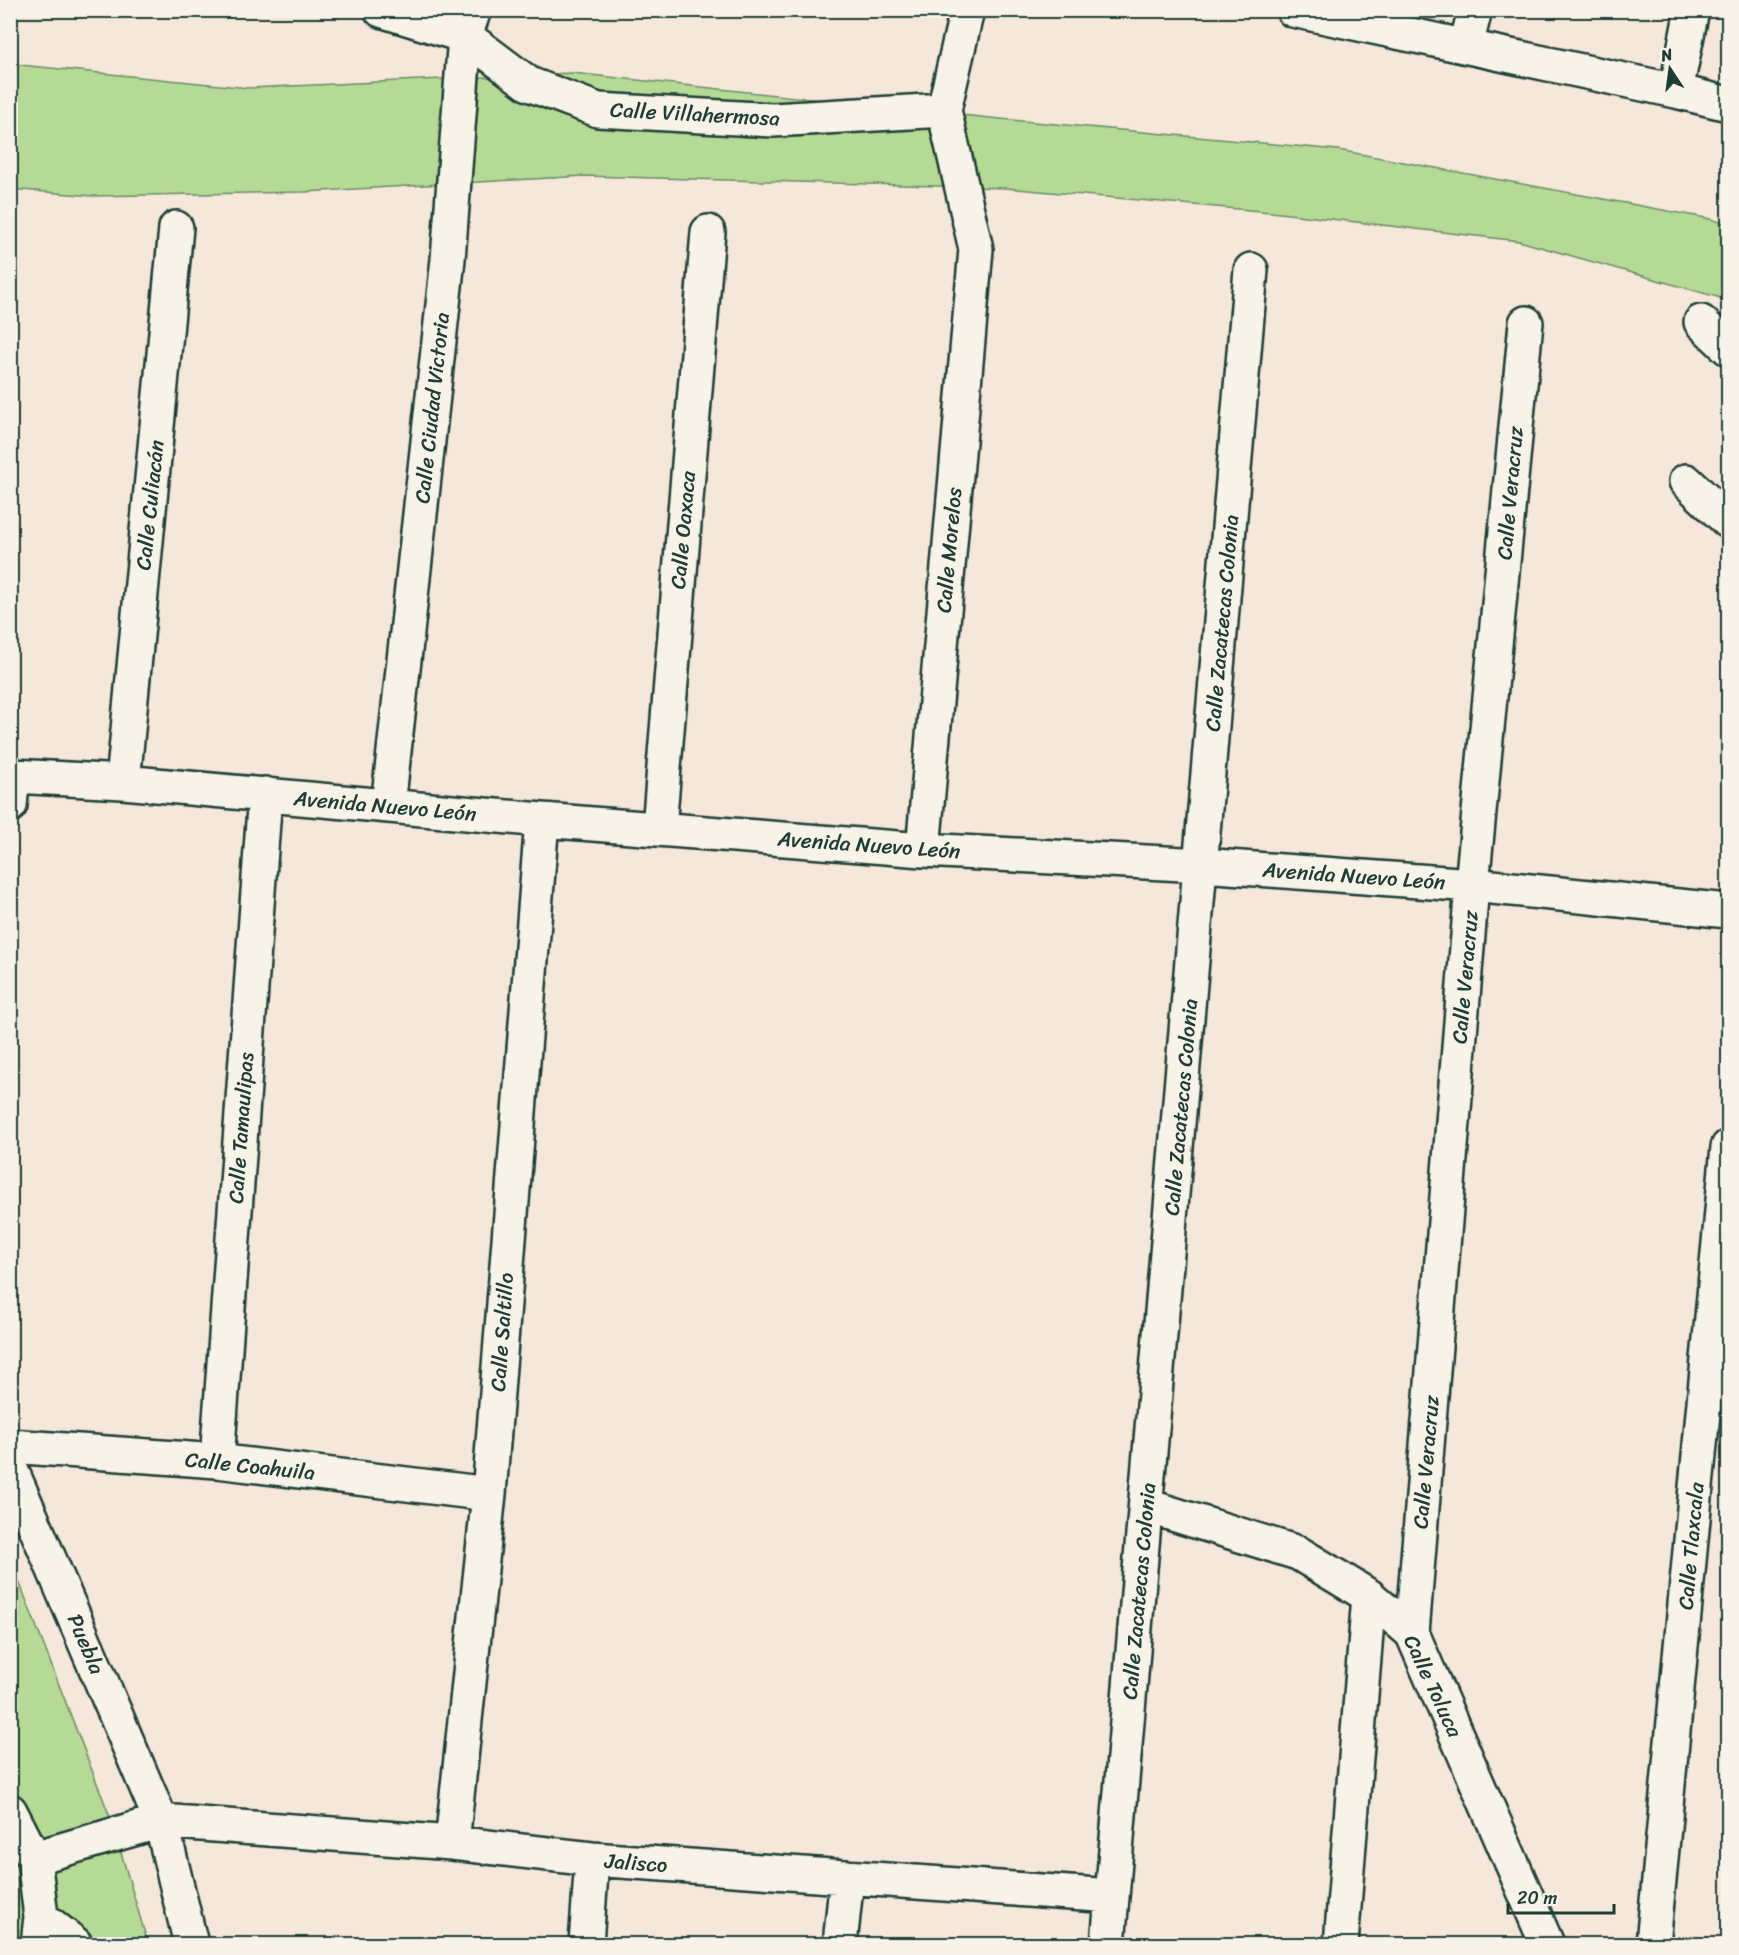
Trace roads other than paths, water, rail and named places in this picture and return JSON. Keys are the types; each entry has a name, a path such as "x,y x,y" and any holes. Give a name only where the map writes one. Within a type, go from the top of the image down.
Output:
{"street":[{"name":"Calle Villahermosa","path":"381,10 470,23 529,84 598,110 773,120 944,110"},
{"path":"944,110 968,10"},
{"path":"1293,10 1728,104"},
{"path":"1466,46 1475,10"},
{"path":"1676,91 1692,10"},
{"name":"Calle Ciudad Victoria","path":"388,806 448,259 470,23"},
{"name":"Calle Morelos","path":"923,850 976,249 944,110"},
{"name":"Calle Culiacán","path":"123,782 176,228"},
{"name":"Calle Oaxaca","path":"659,828 708,232"},
{"name":"Calle Zacatecas Colonia","path":"1108,1944 1202,865 1251,270"},
{"name":"Calle Veracruz","path":"1412,1633 1472,885 1526,322"},
{"path":"1701,322 1728,348"},
{"path":"1686,481 1728,521"},
{"name":"Avenida Nuevo León","path":"11,785 123,782 542,820 923,850 1202,865 1472,885 1728,911"},
{"name":"Calle Tamaulipas","path":"218,1461 265,794"},
{"name":"Calle Saltillo","path":"452,1843 489,1494 542,820"},
{"name":"Calle Tlaxcala","path":"1653,1944 1728,1147"},
{"name":"Calle Coahuila","path":"10,1446 218,1461 489,1494"},
{"name":"Puebla","path":"10,1467 161,1821 191,1944"},
{"name":"Calle Toluca","path":"1147,1506 1298,1553 1369,1596 1412,1633 1547,1944"},
{"path":"1341,1944 1369,1596"},
{"path":"10,1811 34,1858 40,1931"},
{"path":"34,1858 161,1821"},
{"name":"Jalisco","path":"161,1821 452,1843 592,1859 1113,1896"},
{"path":"586,1944 592,1859"},
{"path":"840,1944 847,1877"},
{"path":"22,1944 40,1931"},
{"path":"40,1931 75,1944"}]}
